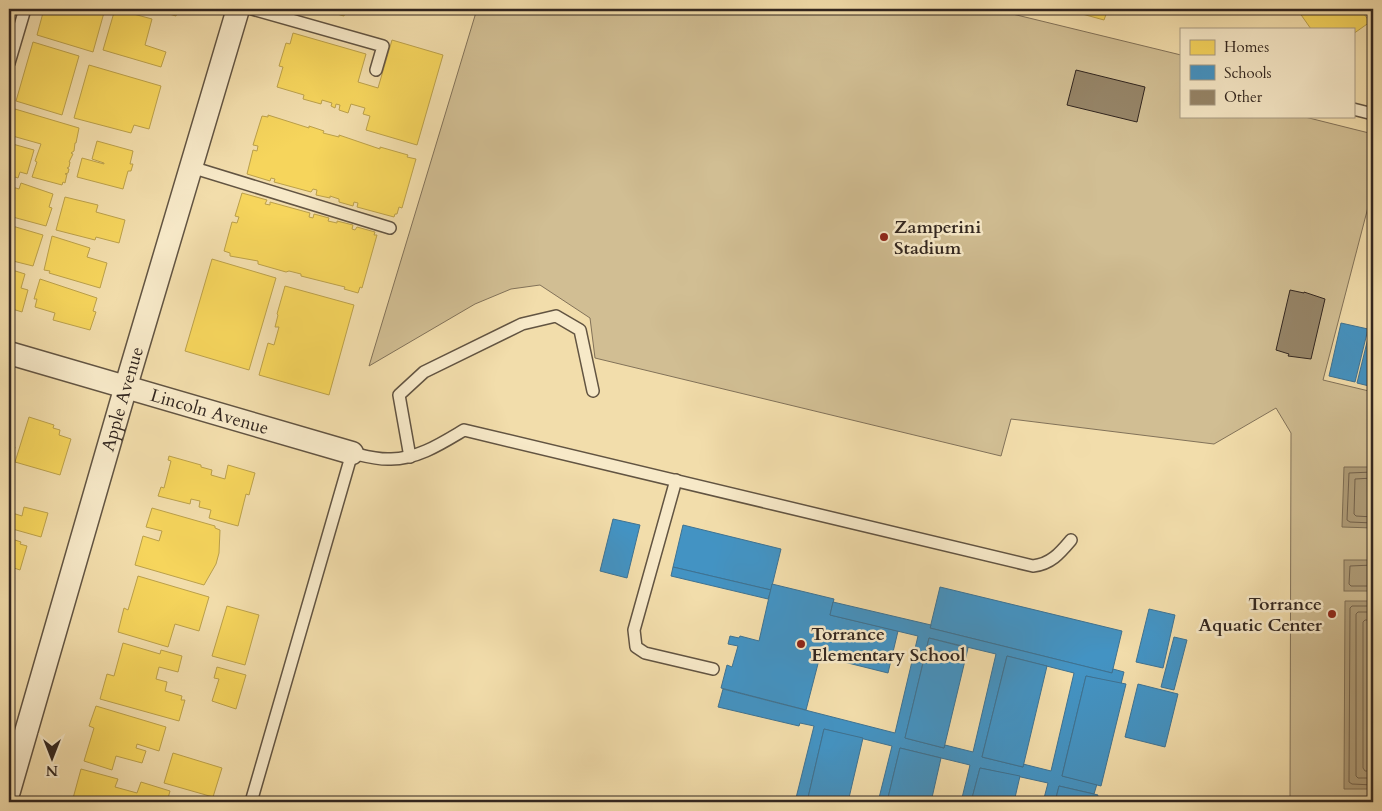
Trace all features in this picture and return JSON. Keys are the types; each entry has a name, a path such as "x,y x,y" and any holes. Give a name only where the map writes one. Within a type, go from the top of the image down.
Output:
{"street":[{"name":"Apple Avenue","path":"9,791 126,386 238,9"},
{"name":"Lincoln Avenue","path":"9,353 352,453"}],"lane":[{"path":"9,63 25,9"},
{"path":"252,9 383,46 376,70"},
{"path":"1354,109 1373,114"},
{"path":"191,166 390,228"},
{"path":"410,457 399,395 424,372 522,324 556,316 580,330 593,391"},
{"path":"251,802 352,453 392,460 410,457 437,446 464,430 1033,566 1042,565 1058,555 1071,540"},
{"path":"676,480 634,630 634,638 636,647 645,653 713,669"}],"shaded area":[{"name":"Zamperini Stadium","path":"477,9 992,9 1180,55 1180,118 1309,118 1373,134 1373,188 1323,380 1373,392 1373,802 1290,802 1291,433 1276,408 1214,444 1011,419 1001,456 595,358 590,318 540,285 511,289 475,304 369,366"}],"water":[{"path":"1344,467 1373,467 1373,528 1342,527"},
{"path":"1344,560 1373,560 1373,591 1344,591"},
{"path":"1345,601 1373,601 1373,789 1344,789"}],"building: Homes":[{"path":"44,9 105,9 93,52 37,35"},
{"path":"115,9 152,19 145,45 166,52 161,67 103,50"},
{"path":"152,9 178,9 176,16"},
{"path":"318,9 346,9 344,16"},
{"path":"346,9 361,9 360,13"},
{"path":"1064,9 1108,9 1104,20"},
{"path":"1297,9 1360,9 1370,22 1354,33 1354,28 1310,28"},
{"path":"293,33 366,54 358,82 378,88 392,40 443,55 417,145 366,130 370,116 363,114 365,108 351,104 348,113 339,110 340,105 336,104 335,108 331,106 332,103 322,100 321,104 303,99 304,95 277,87 283,67 279,66 286,43 290,44"},
{"path":"33,42 79,56 62,115 16,101"},
{"path":"1373,52 1373,69 1368,67"},
{"path":"89,65 161,86 149,129 134,125 131,133 74,118"},
{"path":"15,109 79,128 74,151 71,153 73,154 67,168 69,169 68,173 65,174 67,174 65,183 63,182 62,185 32,177 41,144 9,135"},
{"path":"268,115 309,128 309,126 324,131 323,133 339,137 339,135 416,159 402,208 399,207 394,217 357,207 358,203 354,202 353,206 339,202 339,199 330,196 330,198 316,195 317,190 313,189 311,192 274,182 275,179 271,178 270,181 247,174 253,150 257,151 258,146 253,145 262,116 268,117"},
{"path":"97,141 133,151 130,164 133,164 131,171 128,171 123,189 77,177 82,158 104,164 92,159"},
{"path":"9,143 34,150 27,174 20,172 18,178 9,175"},
{"path":"21,183 53,194 49,207 52,208 46,226 9,216 9,186 19,189"},
{"path":"242,193 267,200 265,204 270,205 270,202 310,213 309,217 313,218 314,214 329,218 328,221 353,225 352,229 355,230 357,227 375,232 374,235 377,235 362,288 360,287 358,293 344,289 345,287 301,276 301,274 258,264 258,261 230,256 230,253 224,251 232,222 237,223 239,217 235,216"},
{"path":"65,197 98,205 96,212 125,220 119,243 96,237 95,240 56,230"},
{"path":"9,225 43,235 33,266 9,260"},
{"path":"52,236 90,248 87,257 107,263 100,288 44,270"},
{"path":"212,259 276,278 249,370 185,351"},
{"path":"9,269 25,274 21,288 28,290 22,312 9,308"},
{"path":"40,279 97,298 93,311 96,312 90,330 53,320 55,313 35,307 37,299 34,299"},
{"path":"285,286 354,305 329,395 259,375 268,343 274,345 279,327 275,327 277,314"},
{"path":"29,417 54,425 53,428 60,430 59,435 71,439 60,475 15,462"},
{"path":"9,445 15,447 9,470"},
{"path":"169,456 201,465 201,467 212,470 211,475 225,479 228,465 255,473 249,495 246,494 238,526 209,518 211,510 199,507 200,501 191,499 190,504 158,496 161,487 164,488 171,461 168,460"},
{"path":"24,507 48,513 41,537 9,528 9,512 22,516"},
{"path":"152,508 215,526 215,528 220,530 219,553 216,564 204,585 135,565 143,536 159,541 162,531 146,527"},
{"path":"9,538 27,546 20,570 11,567 9,570"},
{"path":"138,576 209,597 199,631 175,624 168,647 118,632 124,608 128,610"},
{"path":"227,606 259,615 245,665 212,656"},
{"path":"123,643 160,654 161,650 182,656 178,672 159,667 156,679 167,682 165,691 182,696 181,700 185,700 179,721 100,699 107,674 114,676"},
{"path":"217,667 246,675 236,709 212,701 219,679 214,678"},
{"path":"96,706 166,727 159,751 137,744 136,748 146,751 142,763 116,756 112,770 84,761 94,728 89,726"},
{"path":"173,753 222,768 213,797 164,783"},
{"path":"81,769 118,779 115,787 137,793 141,782 170,791 167,802 72,802"}],"building: Schools":[{"path":"1341,323 1368,329 1355,382 1329,376"},
{"path":"1370,330 1373,331 1373,387 1357,383"},
{"path":"613,519 640,525 627,578 600,571"},
{"path":"683,525 781,549 771,590 673,567"},
{"path":"673,567 771,590 768,599 671,576"},
{"path":"772,584 834,599 830,615 898,631 888,673 820,656 806,710 721,688 727,665 732,667 738,646 728,644 730,636 739,638 740,636 759,641"},
{"path":"940,587 1122,631 1112,673 930,628"},
{"path":"833,602 931,625 930,628 1112,673 1113,669 1124,672 1121,684 1086,676 1062,776 1097,784 1094,794 1059,786 1055,802 1043,802 1048,783 980,768 971,802 961,802 970,765 900,748 887,802 878,802 892,746 824,729 807,802 795,802 814,726 800,723 799,726 718,707 723,689 895,733 918,636 830,615","holes":["929,638 996,654 973,752 945,745 944,748 905,738","1007,656 1074,673 1051,771 1023,764 1023,767 982,757"]},
{"path":"1149,609 1175,615 1163,668 1136,662"},
{"path":"1174,637 1187,640 1174,690 1161,687"},
{"path":"929,638 968,648 944,748 905,738"},
{"path":"1007,656 1047,666 1023,767 982,757"},
{"path":"1086,676 1126,684 1101,786 1062,776"},
{"path":"1138,684 1178,694 1165,747 1125,737"},
{"path":"824,729 863,738 848,802 807,802"},
{"path":"900,748 941,758 931,802 887,802"},
{"path":"980,768 1020,776 1014,802 971,802"},
{"path":"1059,786 1098,795 1096,802 1055,802"}],"building: Other":[{"path":"1076,70 1145,87 1137,122 1067,105"},
{"path":"1290,290 1304,292 1325,299 1311,359 1288,356 1289,354 1276,350"}],"place":[{"name":"Zamperini Stadium","path":"884,237"},
{"name":"Torrance Aquatic Center","path":"1332,614"},
{"name":"Torrance Elementary School","path":"801,644"}]}
